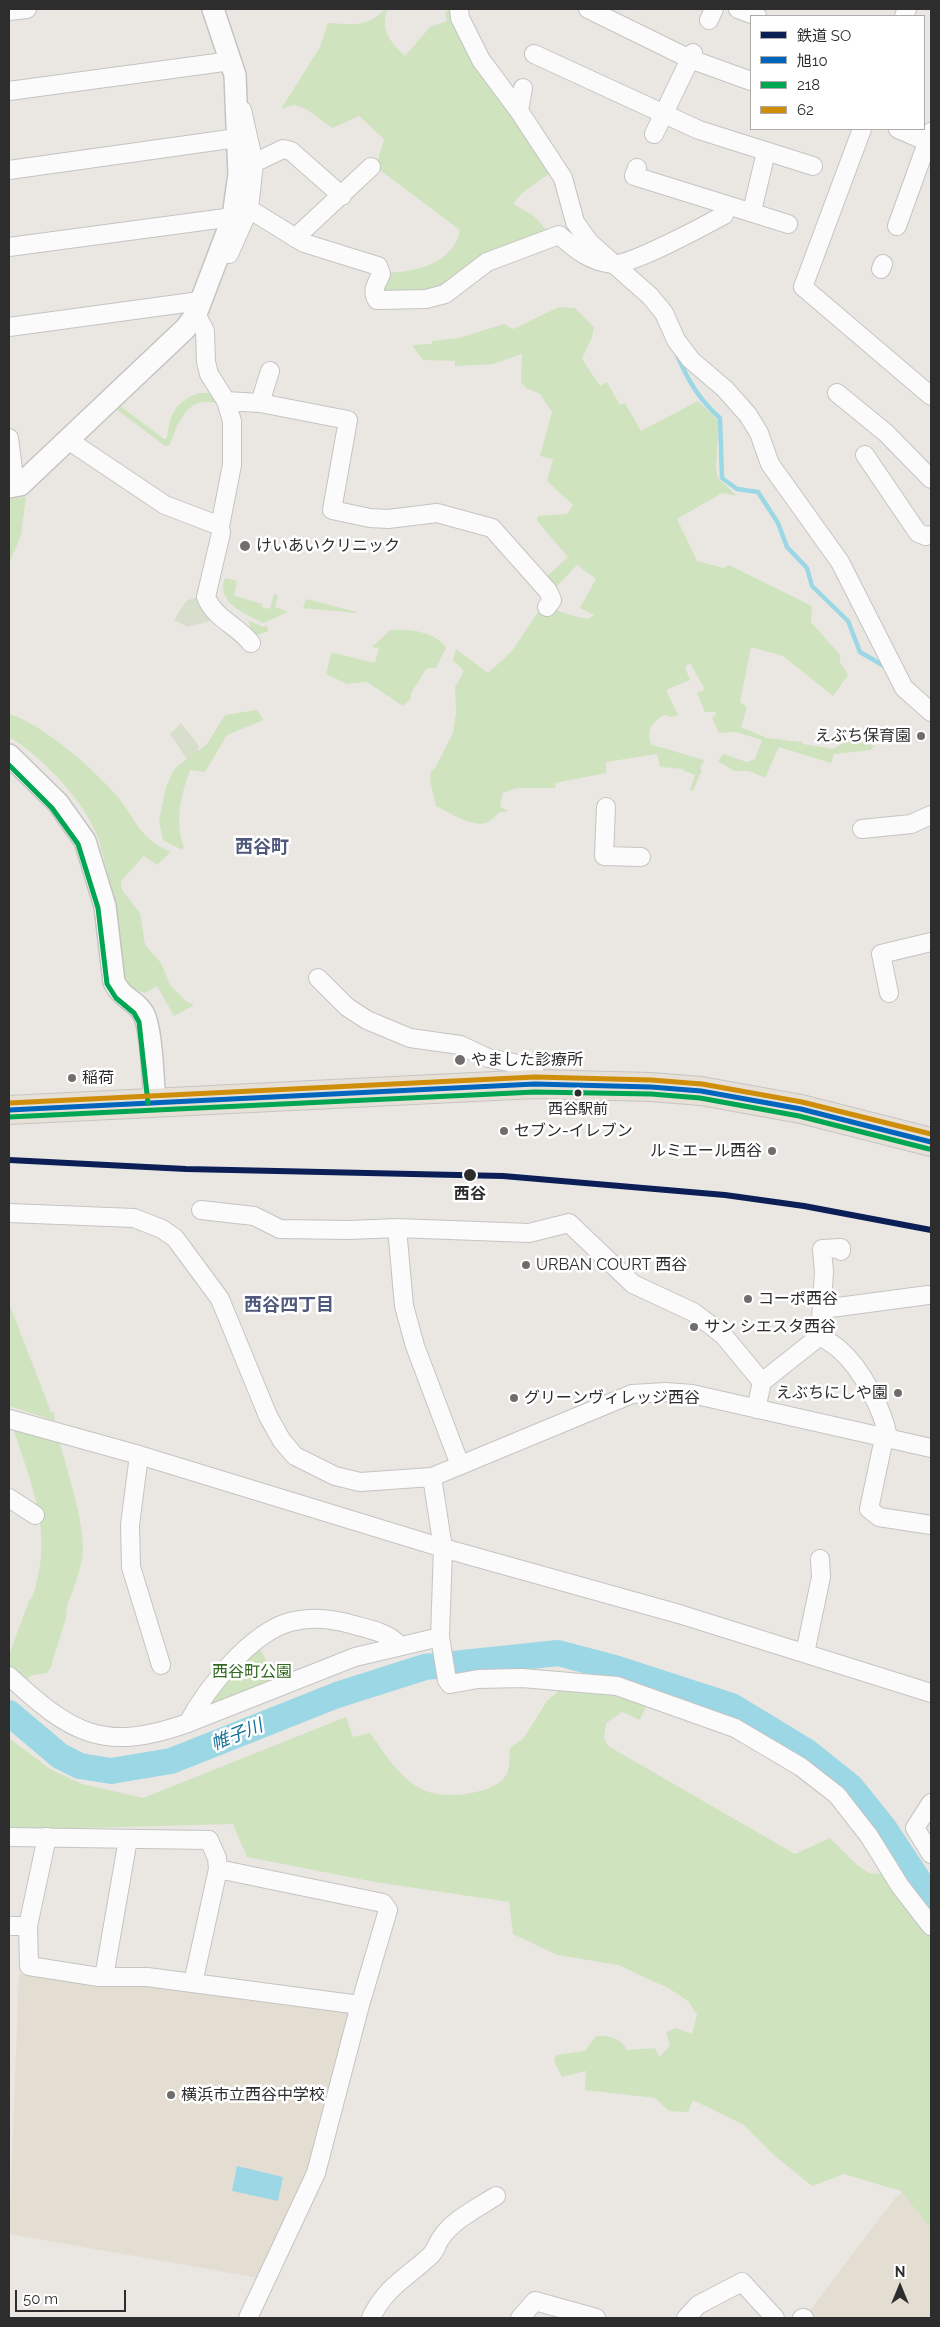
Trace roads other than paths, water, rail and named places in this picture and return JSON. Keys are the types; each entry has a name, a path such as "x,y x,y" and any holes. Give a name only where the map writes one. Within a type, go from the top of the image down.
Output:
{"highway":[{"path":"9,1110 535,1084 701,1091 801,1109 931,1142"}],"street":[{"path":"9,11 28,9"},
{"path":"213,9 235,75 241,213"},
{"path":"459,9 460,18 481,60 519,111 564,178 575,222 589,242 650,296 664,313 676,340 691,360 725,389 748,415 759,433 770,464 840,562 904,688 931,712"},
{"path":"588,9 750,81"},
{"path":"738,9 754,15"},
{"path":"534,54 699,130 813,166"},
{"path":"654,134 691,56"},
{"path":"9,91 231,61"},
{"path":"519,111 523,88"},
{"path":"9,438 12,486 20,485 186,328 198,308 241,213 254,163 244,110 235,108"},
{"path":"861,130 838,175 803,287 931,396"},
{"path":"897,226 929,137 902,130"},
{"path":"9,170 237,138"},
{"path":"254,163 283,150 291,151 342,196"},
{"path":"752,211 766,152"},
{"path":"295,238 371,167"},
{"path":"637,168 634,176 752,211 788,224"},
{"path":"9,247 241,213 304,243 378,266 381,274 373,292 377,300 426,299 445,294 487,262 559,235 580,253 595,260 614,265 681,238 724,215"},
{"path":"9,327 198,308"},
{"path":"198,308 204,330 206,362 209,374 226,401 232,421 234,439 232,465 220,526 221,533 206,598 213,610 241,632 251,643"},
{"path":"260,403 270,371"},
{"path":"837,393 886,432 931,479"},
{"path":"226,401 260,403 348,420 332,510 370,518 388,519 437,513 492,528 548,591 552,600 547,607"},
{"path":"68,440 165,505 220,526"},
{"path":"865,456 918,533 926,536 931,535"},
{"path":"9,755 58,803 85,841 104,906 114,982 119,993 138,1006 147,1021 155,1102"},
{"path":"606,807 604,856 642,857"},
{"path":"862,829 911,824 931,815"},
{"path":"889,993 881,954 931,942"},
{"path":"318,978 347,1008 367,1020 410,1038 460,1045 488,1058 534,1068 535,1084"},
{"path":"201,1210 254,1216 280,1229 349,1230 397,1228 529,1233 569,1223 633,1284 693,1312 724,1336 762,1382"},
{"path":"9,1213 134,1218 162,1229 175,1238 220,1299 268,1416 282,1441 295,1456 335,1476 360,1482 432,1477 632,1394 666,1392 692,1394 931,1448"},
{"path":"397,1228 404,1306 415,1346 460,1465"},
{"path":"756,1409 762,1382 820,1336 823,1309 822,1249 841,1248 841,1251"},
{"path":"823,1309 928,1295"},
{"path":"820,1336 840,1350 858,1372 885,1420 886,1438 868,1509 879,1517 931,1525"},
{"path":"9,1419 139,1455 443,1548 680,1614 931,1693"},
{"path":"139,1455 130,1525 131,1567 161,1665"},
{"path":"432,1477 443,1548 441,1641 447,1680 450,1684 478,1680 550,1679 617,1686 735,1728 801,1767 837,1795 868,1836 900,1886 931,1926"},
{"path":"9,1498 35,1516"},
{"path":"805,1652 821,1577 820,1559"},
{"path":"188,1723 203,1699 244,1649 289,1622 314,1618 340,1621 374,1631 395,1640 400,1645"},
{"path":"9,1676 53,1715 83,1730 109,1737 134,1738 188,1723 355,1657 400,1645 441,1641"},
{"path":"931,1803 915,1828 931,1854"},
{"path":"9,1837 209,1840 217,1858 218,1869 193,1983"},
{"path":"46,1837 28,1926 29,1966 104,1977 146,1977 360,2005"},
{"path":"104,1977 128,1839"},
{"path":"218,1869 383,1904 388,1910 360,2005 316,2173 248,2318"},
{"path":"9,1926 28,1926"},
{"path":"371,2318 378,2302 396,2283 433,2253 441,2238 459,2220 496,2196"},
{"path":"686,2318 698,2305 742,2282 775,2318"},
{"path":"520,2318 535,2301 596,2318"}],"water":[{"path":"237,2166 283,2177 278,2201 232,2191"}],"waterway":[{"path":"675,350 693,387 720,418 722,478 737,489 758,492 778,523 787,547 807,568 812,586 848,621 860,652 884,666"},
{"name":"帷子川","path":"9,1713 60,1756 80,1766 111,1771 171,1761 337,1695 425,1667 558,1653 615,1668 732,1706 806,1751 851,1787 884,1828 931,1899"}],"rail line":[{"name":"SO","path":"9,1160 186,1169 503,1176 725,1195 804,1206 931,1230"}],"place":[{"name":"けいあいクリニック","path":"245,546"},
{"name":"えぶち保育園","path":"921,736"},
{"name":"やました診療所","path":"460,1060"},
{"name":"稲荷","path":"72,1078"},
{"name":"西谷駅前","path":"578,1093"},
{"name":"セブン-イレブン","path":"504,1131"},
{"name":"ルミエール西谷","path":"772,1151"},
{"name":"西谷","path":"470,1175"},
{"name":"URBAN COURT 西谷","path":"526,1265"},
{"name":"コーポ西谷","path":"748,1299"},
{"name":"サン シエスタ西谷","path":"694,1327"},
{"name":"えぶちにしや園","path":"898,1393"},
{"name":"グリーンヴィレッジ西谷","path":"514,1398"},
{"name":"横浜市立西谷中学校","path":"171,2095"}],"district":[{"name":"西谷町","path":"262,848"},
{"name":"西谷四丁目","path":"289,1306"}],"park label":[{"name":"西谷町公園","path":"252,1672"}]}
